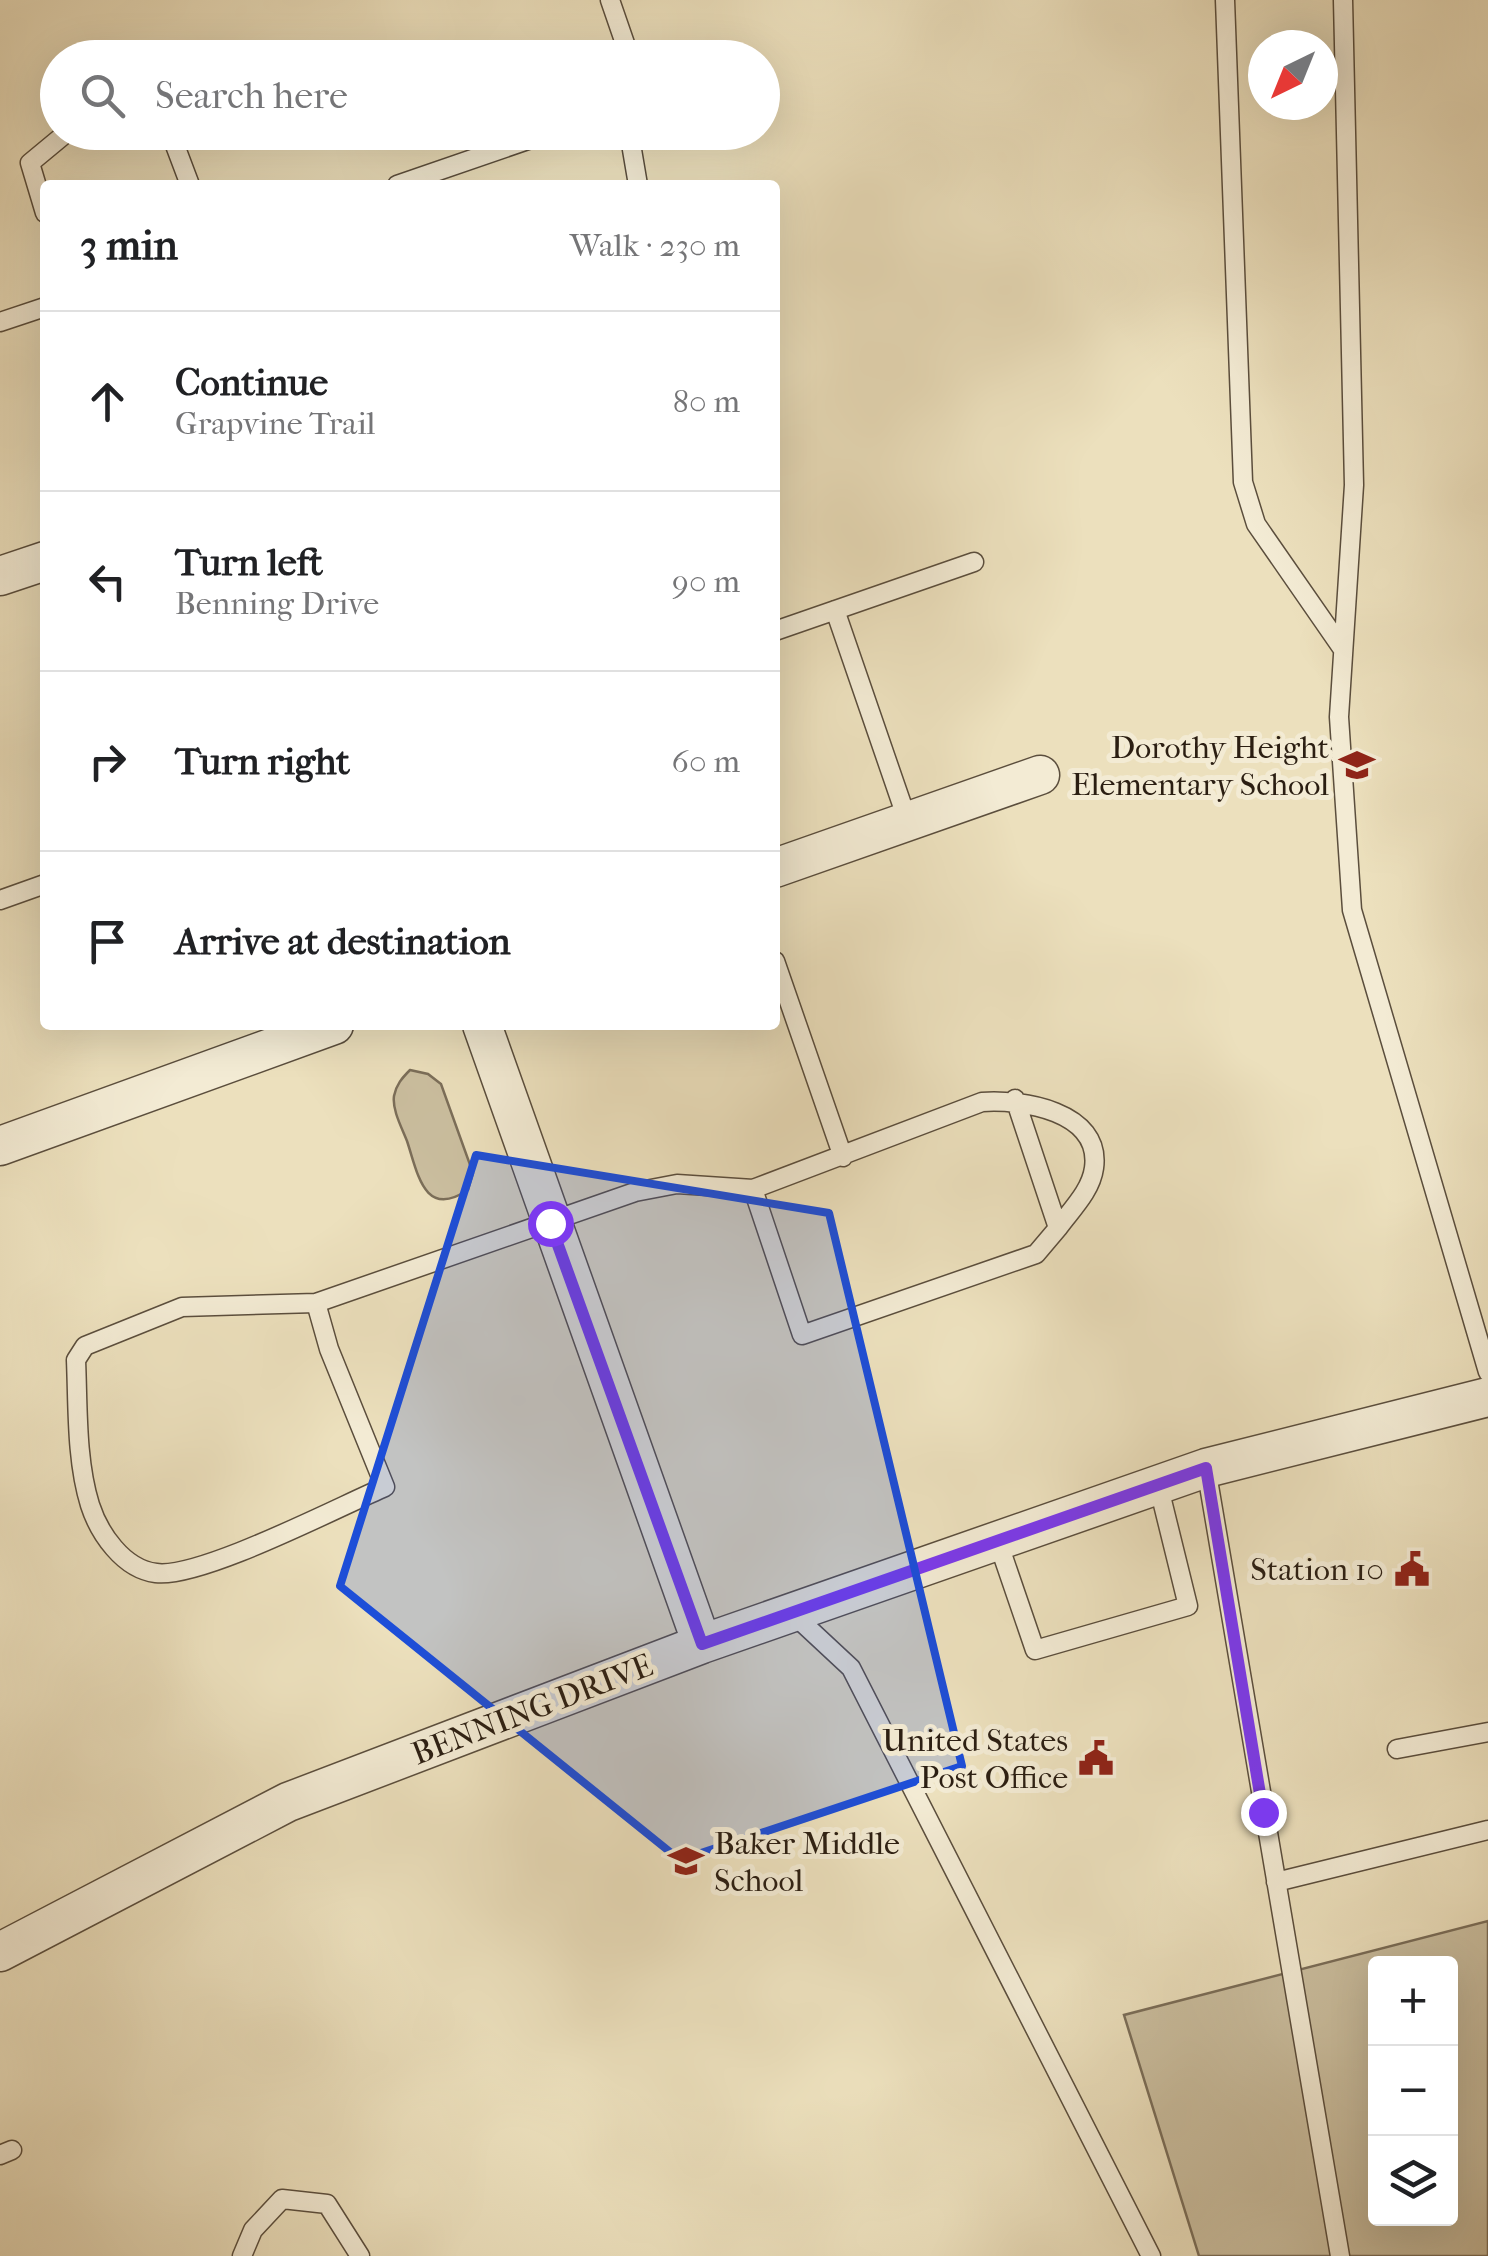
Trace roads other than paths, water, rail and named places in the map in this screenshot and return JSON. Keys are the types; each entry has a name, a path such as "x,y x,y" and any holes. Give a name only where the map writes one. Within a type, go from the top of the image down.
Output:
{"street":[{"path":"0,576 40,563"},
{"path":"780,866 1040,775"},
{"path":"0,1146 320,1030"},
{"path":"484,1030 702,1644"},
{"name":"BENNING DRIVE","path":"0,1952 288,1802 702,1644 1206,1468 1488,1398"}],"lane":[{"path":"610,0 624,40"},
{"path":"1225,0 1244,482 1256,524 1342,648"},
{"path":"1344,0 1354,485 1339,717 1352,910 1488,1372"},
{"path":"40,196 30,163 46,150"},
{"path":"177,150 188,180"},
{"path":"412,180 499,150"},
{"path":"632,150 637,180"},
{"path":"0,322 40,309"},
{"path":"780,629 974,562"},
{"path":"835,610 908,822"},
{"path":"0,900 40,886"},
{"path":"780,975 843,1157"},
{"path":"1015,1100 1058,1228"},
{"path":"316,1303 329,1349 385,1487 204,1564 156,1573 128,1561 102,1535 89,1502 76,1360 85,1346 182,1307 316,1303 635,1192 677,1184 752,1189 982,1102 1015,1100 1060,1114 1085,1133 1095,1166 1087,1190 1036,1254 802,1335 752,1189"},
{"path":"1206,1468 1340,2256"},
{"path":"997,1538 1035,1650 1188,1606 1158,1484"},
{"path":"791,1612 851,1668 1151,2256"},
{"path":"1397,1749 1488,1732"},
{"path":"1276,1882 1488,1830"},
{"path":"242,2256 253,2230 282,2200 300,2198 327,2204 346,2228 360,2256"}],"place":[{"name":"Dorothy Height Elementary School","path":"1357,765"},
{"name":"Station 10","path":"1412,1569"},
{"name":"United States Post Office","path":"1096,1758"},
{"name":"Baker Middle School","path":"686,1861"}]}
